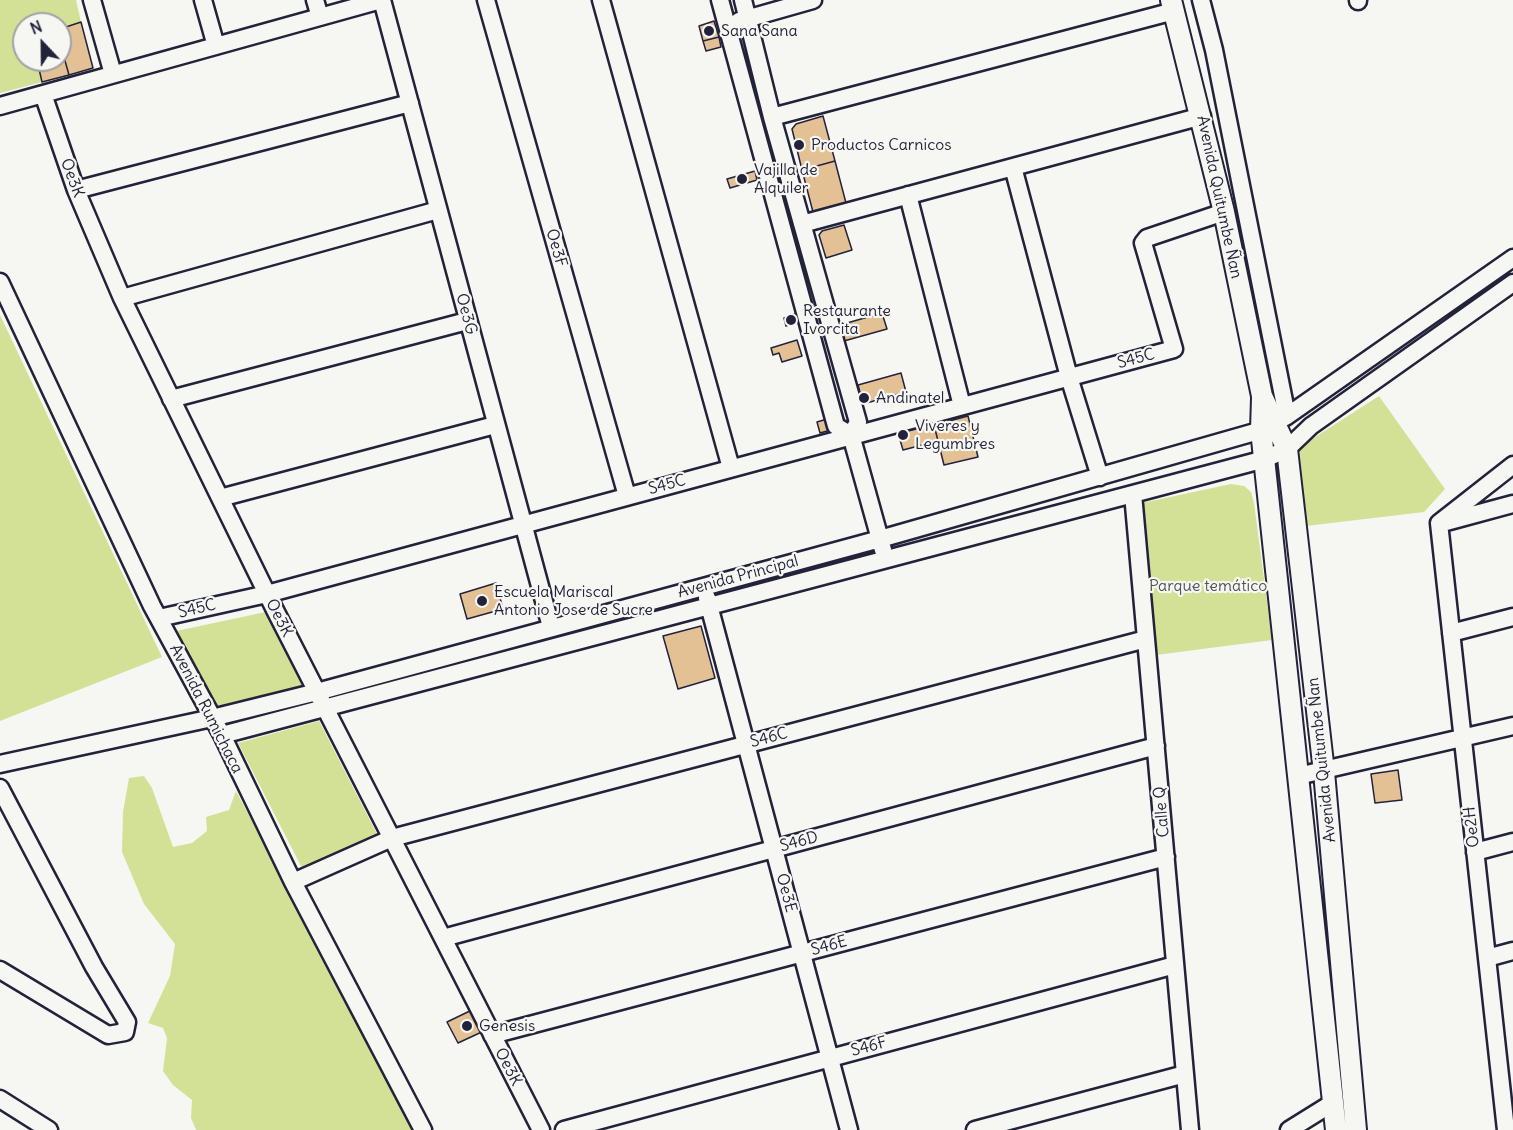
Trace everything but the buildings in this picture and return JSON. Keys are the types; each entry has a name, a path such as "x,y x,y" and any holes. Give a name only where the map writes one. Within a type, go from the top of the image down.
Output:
{"street":[{"path":"92,0 113,75"},
{"path":"203,0 216,46"},
{"path":"315,0 320,17"},
{"path":"0,106 382,0"},
{"name":"Oe3G","path":"382,0 551,627"},
{"name":"Oe3F","path":"486,0 627,496"},
{"path":"601,0 731,468"},
{"path":"720,0 836,426 851,435 886,560"},
{"path":"743,0 772,117 858,422 851,435"},
{"path":"727,25 813,0"},
{"path":"1201,0 1214,50 1272,425"},
{"path":"772,117 1172,5"},
{"name":"Avenida Quitumbe Ñan","path":"1172,5 1202,116 1262,396 1272,425 1287,449 1324,772 1356,1130"},
{"name":"Oe3K","path":"43,94 76,190 122,298 267,594 541,1130"},
{"path":"76,190 410,103"},
{"path":"802,224 1202,116"},
{"path":"1013,167 1069,377 1100,477"},
{"path":"908,195 962,406"},
{"path":"122,298 438,210"},
{"name":"S45C","path":"159,618 267,594 1174,349 1143,243 1148,238 1224,212"},
{"name":"Avenida Principal","path":"0,764 212,718 317,692 880,539 1100,477 1272,425 1513,258"},
{"name":"Avenida Rumichaca","path":"0,282 159,618 222,735 292,882 423,1130"},
{"name":"Avenida Principal","path":"222,735 1265,459 1287,449 1311,426 1513,283"},
{"path":"171,399 468,321"},
{"path":"220,498 495,425"},
{"name":"Avenida Quitumbe Ñan","path":"1272,425 1265,459 1336,1130"},
{"path":"1439,523 1513,465"},
{"name":"Calle Q","path":"1133,494 1190,1130"},
{"path":"1439,523 1513,504"},
{"name":"Oe2H","path":"1439,523 1487,958 1506,1070 1506,1130"},
{"name":"Oe3E","path":"704,586 849,1130"},
{"path":"1451,633 1513,617"},
{"name":"S46C","path":"292,882 392,838 1146,639"},
{"path":"1298,776 1324,772 1513,726"},
{"name":"S46D","path":"443,938 1156,746"},
{"path":"0,788 94,967 127,1022 125,1032 108,1035 0,970"},
{"path":"1475,852 1513,842"},
{"name":"S46E","path":"492,1035 1166,857"},
{"path":"1487,958 1513,951"},
{"name":"S46F","path":"564,1130 1176,965"},
{"path":"975,1130 1185,1074"},
{"path":"0,1099 49,1130"},
{"path":"1289,1130 1334,1102"}],"green space":[{"path":"0,0 76,0 81,22 72,25 72,12 12,12 12,72 40,72 42,82 0,93"},
{"path":"0,315 162,657 0,721"},
{"path":"1379,396 1445,489 1424,512 1306,526 1295,450"},
{"name":"Parque temático","path":"1231,484 1244,486 1251,492 1254,503 1272,640 1156,655 1142,503"},
{"path":"275,610 317,692 212,718 167,633"},
{"path":"319,721 377,834 302,868 238,743"},
{"path":"144,776 152,788 173,847 192,843 207,831 206,817 229,810 236,791 415,1130 196,1130 191,1118 192,1100 173,1085 163,1071 167,1038 163,1028 148,1023 170,976 175,944 144,904 122,852 123,812 129,778"}],"place":[{"name":"Sana Sana","path":"709,31"},
{"name":"Productos Carnicos","path":"799,145"},
{"name":"Vajilla de Alquiler","path":"742,179"},
{"name":"Restaurante Ivorcita","path":"791,320"},
{"name":"Andinatel","path":"864,398"},
{"name":"Viveres y Legumbres","path":"903,435"},
{"name":"Escuela Mariscal Antonio Jose de Sucre","path":"482,601"},
{"name":"Genesis","path":"467,1026"}]}
